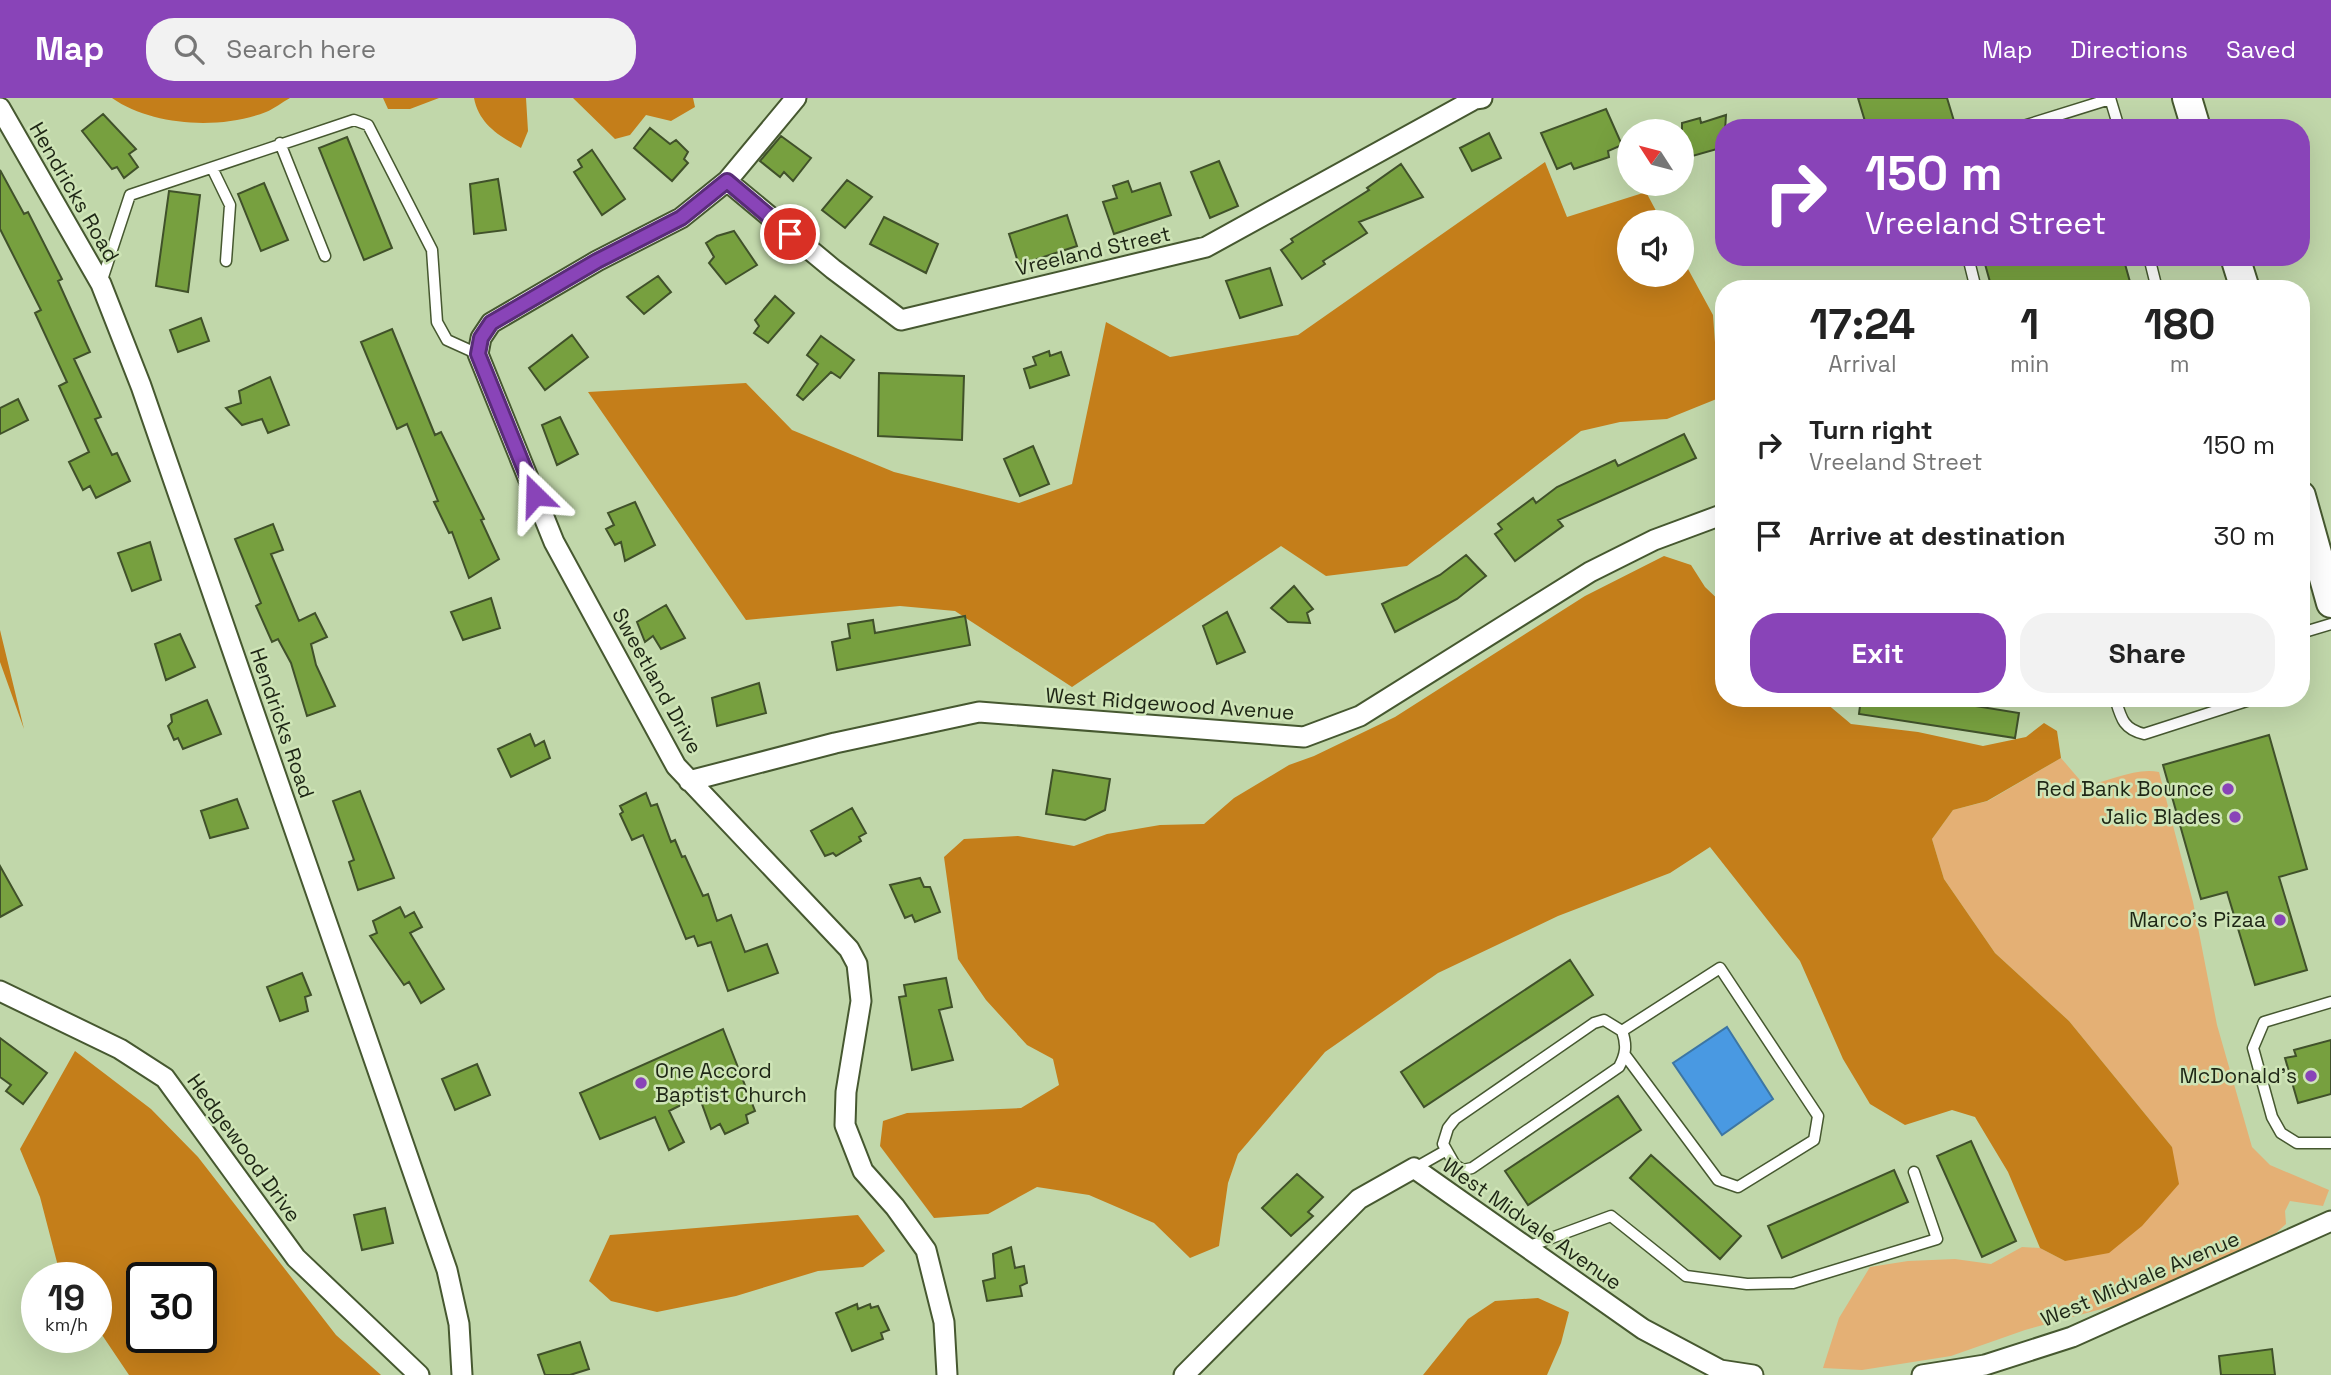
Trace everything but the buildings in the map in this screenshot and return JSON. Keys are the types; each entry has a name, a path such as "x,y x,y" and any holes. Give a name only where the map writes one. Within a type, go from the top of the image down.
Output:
{"main road":[{"path":"2187,98 2193,119"},
{"path":"2310,528 2331,603"}],"street":[{"path":"478,354 481,338 491,323 597,261 681,218 727,181 796,98"},
{"name":"Vreeland Street","path":"727,181 833,269 901,320 1206,247 1475,99 1482,98"},
{"name":"Hendricks Road","path":"0,108 101,284 141,386 447,1270 459,1324 463,1375"},
{"name":"Sweetland Drive","path":"478,354 554,542 676,766 849,949 857,964 861,1001 846,1091 845,1125 863,1171 895,1207 926,1250 944,1322 947,1375"},
{"name":"West Ridgewood Avenue","path":"689,781 835,743 979,712 1304,737 1360,716 1590,572 1654,540 1715,517"},
{"name":"Hedgewood Drive","path":"0,991 120,1049 165,1079 296,1258 419,1375"},
{"name":"West Midvale Avenue","path":"1184,1375 1359,1199 1414,1168 1643,1329 1720,1370 1753,1375"},
{"name":"West Midvale Avenue","path":"1922,1375 1985,1364 2072,1337 2331,1221"}],"lane":[{"path":"2046,119 2110,99 2116,119"},
{"path":"101,284 130,195 213,170 280,143 354,120 368,125 432,250 437,323 447,340 478,354"},
{"path":"280,143 325,256"},
{"path":"213,170 230,205 226,261"},
{"path":"2310,630 2331,624"},
{"path":"2118,707 2122,722 2132,731 2144,734 2228,707"},
{"path":"1622,1031 1720,968 1818,1116 1814,1140 1738,1187 1718,1180 1625,1055 1622,1031 1612,1022 1604,1020 1594,1023 1464,1111 1448,1128 1443,1143 1445,1150 1463,1170 1472,1168 1619,1067 1625,1055"},
{"path":"2331,1002 2264,1022 2253,1048 2273,1117 2281,1133 2297,1143 2331,1143"},
{"path":"1414,1168 1445,1150"},
{"path":"1526,1247 1611,1216 1686,1276 1747,1284 1793,1283 1937,1239 1914,1172"}],"shaded area":[{"path":"112,98 290,98 269,111 248,118 208,123 146,115"},
{"path":"383,98 439,98 410,109 388,109"},
{"path":"474,98 526,98 528,131 521,148 498,134 485,122"},
{"path":"573,98 693,98 695,107 671,121 646,115 630,135 615,139"},
{"path":"1545,162 1567,217 1633,196 1648,196 1656,210 1617,210 1617,287 1694,287 1694,280 1713,315 1715,400 1667,419 1620,422 1581,431 1407,566 1326,576 1281,546 1072,687 955,611 900,606 746,620 588,392 746,383 792,430 894,472 1019,503 1072,484 1106,322 1170,357 1298,335"},
{"path":"1664,556 1691,565 1705,587 1715,596 1715,707 1831,707 1851,724 1918,732 1983,746 2026,737 2044,723 2057,731 2061,758 1987,801 1953,810 1932,839 1944,879 1995,953 2069,1021 2172,1147 2179,1184 2142,1226 2109,1253 2065,1261 2040,1248 2008,1172 1975,1117 1952,1110 1905,1125 1870,1104 1843,1059 1800,961 1710,847 1670,873 1558,916 1438,973 1325,1052 1238,1154 1228,1183 1219,1246 1190,1258 1154,1223 1089,1195 1037,1187 988,1214 934,1218 880,1146 883,1121 907,1113 1021,1108 1059,1085 1053,1059 1027,1045 986,1000 958,959 944,857 964,839 1018,836 1074,846 1107,834 1160,825 1204,824 1234,798 1289,765 1314,756 1395,717 1585,596"},
{"path":"0,630 24,729 0,662"},
{"path":"2061,758 2085,786 2142,771 2159,772 2193,902 2217,1025 2252,1147 2270,1165 2329,1190 2323,1206 2290,1201 2285,1211 2286,1224 2276,1233 2138,1299 2025,1330 1951,1356 1862,1370 1823,1368 1839,1318 1870,1267 1908,1261 1955,1259 1991,1264 2022,1247 2040,1248 2065,1261 2172,1147 2069,1021 1995,953 1944,879 1932,839 1953,810 1988,801"},
{"path":"75,1051 151,1109 198,1157 336,1335 381,1375 129,1375 112,1350 112,1262 57,1262 40,1197 20,1149"},
{"path":"858,1215 885,1251 863,1267 818,1271 736,1296 657,1312 611,1301 589,1281 610,1235"},
{"path":"1538,1298 1569,1312 1561,1343 1547,1375 1423,1375 1468,1319 1495,1301"}],"water":[{"path":"1727,1027 1773,1099 1722,1135 1673,1063"}],"place":[{"name":"Red Bank Bounce","path":"2228,789"},
{"name":"Jalic Blades","path":"2235,817"},
{"name":"Marco's Pizaa","path":"2280,920"},
{"name":"McDonald's","path":"2311,1076"},
{"name":"One Accord Baptist Church","path":"641,1083"}],"route":[{"path":"535,495 478,354 481,338 491,323 597,261 681,218 727,181 790,234"}]}
